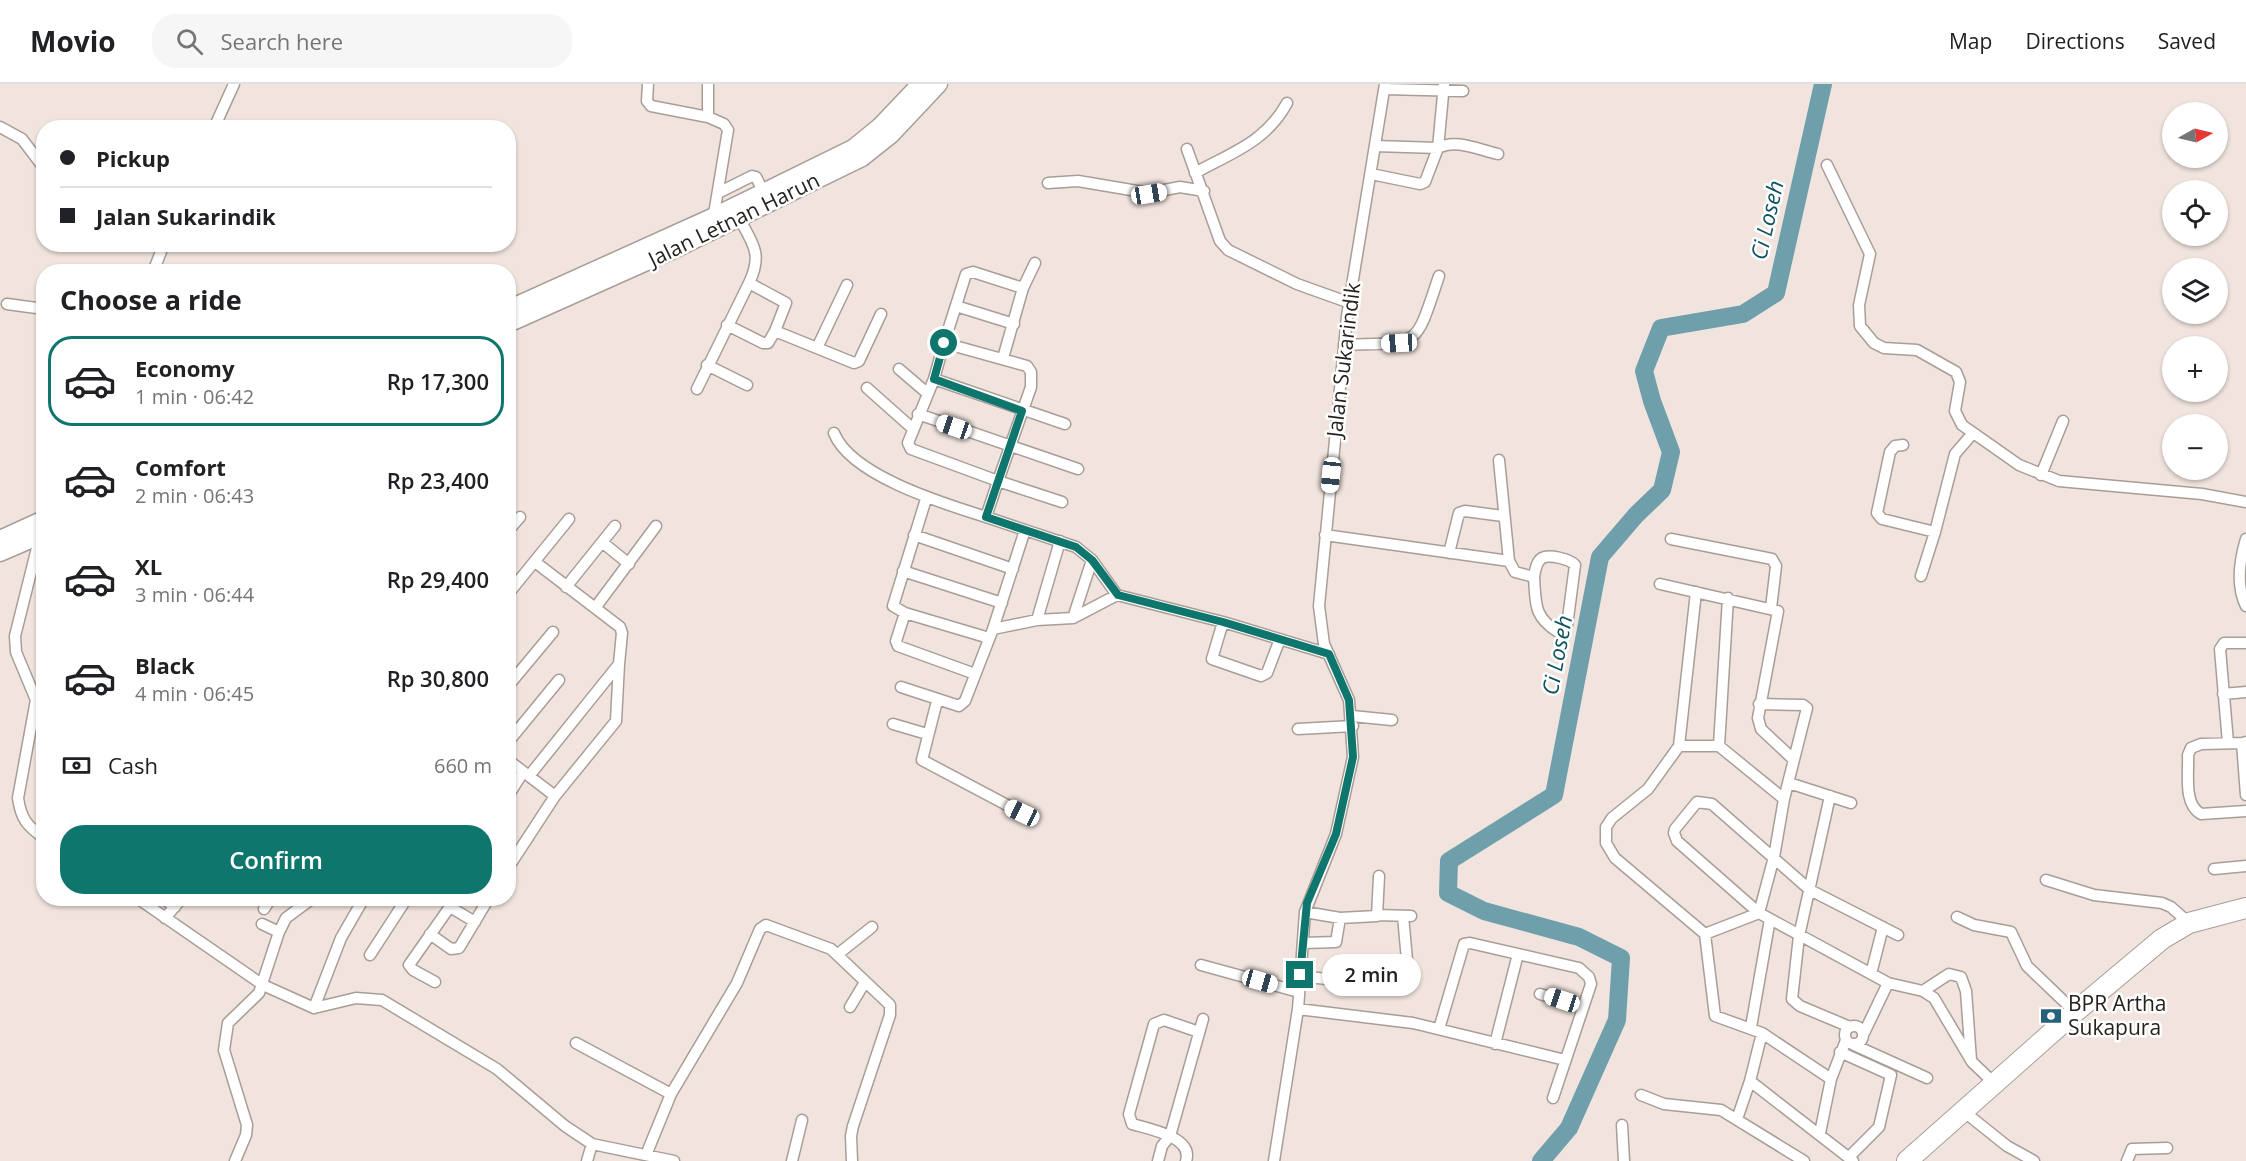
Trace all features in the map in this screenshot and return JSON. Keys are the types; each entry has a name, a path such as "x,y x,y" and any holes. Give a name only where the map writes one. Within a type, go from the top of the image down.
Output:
{"highway":[{"path":"1907,1161 2074,1012 2162,939 2189,923 2246,908"}],"main road":[{"name":"Jalan Letnan Harun","path":"516,320 713,223 763,191 853,147 880,126 920,84"},
{"name":"Jalan Letnan Harun","path":"516,306 713,223 739,218 862,158 891,135 939,84"},
{"path":"0,538 36,522"},
{"path":"0,553 36,538"}],"street":[{"path":"218,120 234,84"},
{"path":"648,84 647,101 651,106 708,117 724,124 728,130 713,223"},
{"path":"708,84 708,117"},
{"path":"1385,87 1444,87 1463,91"},
{"name":"Jalan Sukarindik","path":"1274,1161 1298,1010 1305,912 1336,834 1345,803 1353,757 1352,721 1346,690 1324,644 1320,620 1325,535 1344,345 1385,87"},
{"path":"1371,174 1423,183 1438,148 1444,87"},
{"path":"1195,173 1264,134 1277,121 1287,103"},
{"path":"0,127 22,139 36,157"},
{"path":"1375,146 1438,148 1445,144 1457,144 1498,154"},
{"path":"1187,149 1204,191 1220,241 1228,250 1297,284 1350,303"},
{"path":"1827,165 1868,246 1870,262 1859,305 1860,326 1874,343 1884,348 1917,350 1950,366 1960,382 1955,411 1957,418 1973,433 2019,465 2039,474 2073,484 2202,494 2246,502"},
{"path":"718,194 752,176 756,177 763,191"},
{"path":"1048,183 1078,181 1149,194 1180,187 1204,191"},
{"path":"697,389 756,267 757,255 739,218"},
{"path":"1003,358 1023,288 1035,263"},
{"path":"1023,288 970,272 966,274 934,379 912,428 908,443 911,449 1062,502"},
{"path":"1344,345 1399,343 1413,339 1423,324 1439,276"},
{"path":"727,325 766,344 775,331 786,305 785,300 749,283"},
{"path":"817,348 847,285"},
{"path":"8,304 36,308"},
{"path":"956,306 1014,324"},
{"path":"775,331 858,363 881,314"},
{"path":"944,343 1020,363 1031,372 1031,387 986,517"},
{"path":"707,365 747,385"},
{"path":"899,369 927,393"},
{"path":"934,379 1065,424"},
{"path":"867,388 912,428"},
{"path":"918,414 1078,469"},
{"path":"2039,474 2063,421"},
{"path":"834,433 842,450 854,459 926,499 1076,547 1092,560 1118,595 1223,622 1329,654"},
{"path":"1921,576 1955,454 1973,433"},
{"path":"1903,446 1895,446 1890,452 1877,513 1882,519 1935,532"},
{"path":"1499,460 1509,561 1515,572 1534,577"},
{"path":"926,499 893,606 905,613 991,633 1036,620 1073,618 1118,595"},
{"path":"1449,553 1459,513 1503,516"},
{"path":"516,522 520,517"},
{"path":"516,585 569,519"},
{"path":"566,587 615,526"},
{"path":"595,608 656,526"},
{"path":"901,687 956,706 963,704 1002,603 1025,530"},
{"path":"914,535 1013,569"},
{"path":"1325,535 1509,561"},
{"path":"1671,538 1772,559 1776,566 1771,608"},
{"path":"2246,538 2240,583 2246,606"},
{"path":"1036,620 1060,541"},
{"path":"602,542 629,564"},
{"path":"36,557 15,636 15,646 36,700 18,798 20,814 25,825 36,833"},
{"path":"1545,557 1570,560 1575,565 1567,626 1561,632 1558,633 1543,622 1539,615 1534,577 1539,561 1545,557"},
{"path":"1073,618 1092,560"},
{"path":"516,856 555,796 618,718 621,630 535,562"},
{"path":"903,571 1002,603"},
{"path":"1660,584 1777,610 1779,616 1759,704 1758,718 1761,729 1794,760"},
{"path":"1696,592 1679,746 1648,789 1612,818 1606,827 1606,843 1615,858 1705,934 1713,1012 1720,1019 1751,1027 1762,1033 1831,1079"},
{"path":"1719,746 1728,598"},
{"path":"905,613 896,641 898,646 975,674"},
{"path":"1223,622 1212,659 1261,676 1267,673 1280,639"},
{"path":"516,676 553,632"},
{"path":"2228,743 2220,646 2227,643 2246,643"},
{"path":"516,786 619,664"},
{"path":"516,732 559,680"},
{"path":"2223,694 2246,692"},
{"path":"937,700 922,760 1022,813"},
{"path":"1759,704 1803,705 1807,708 1784,799 1774,857 1759,913"},
{"path":"1298,729 1352,721 1392,720"},
{"path":"893,724 927,734"},
{"path":"2246,795 2244,742 2201,744 2189,751 2190,802 2195,811 2201,814 2246,811"},
{"path":"1679,746 1719,746 1784,799"},
{"path":"516,766 555,796"},
{"path":"1788,783 1851,803"},
{"path":"1830,796 1799,936 1792,999 1800,1006 1850,1027 1856,1026 1864,1033"},
{"path":"1898,935 1810,890 1707,802 1697,802 1674,833 1681,844 1759,913 1888,983 1923,991 1934,999 1972,1062 1994,1083"},
{"path":"2214,869 2246,866"},
{"path":"1378,915 1379,876"},
{"path":"2046,880 2094,895 2162,903 2189,923"},
{"path":"148,906 263,985 314,1008 356,998 382,1000 456,1041 497,1069 565,1126 592,1143 674,1161"},
{"path":"165,918 176,906"},
{"path":"235,1161 246,1135 247,1125 224,1050 228,1023 257,997 263,985 279,932 289,915 302,906"},
{"path":"314,1008 341,938 359,906"},
{"path":"370,955 402,906"},
{"path":"435,982 413,970 409,964 451,906"},
{"path":"456,906 475,922"},
{"path":"430,934 455,950 459,948 475,922 482,906"},
{"path":"1300,975 1371,984 1405,974 1408,971 1407,916 1378,915 1340,918 1305,912"},
{"path":"1705,934 1759,913"},
{"path":"1957,917 1974,925 2011,932 2027,966 2074,1012"},
{"path":"1303,943 1335,942 1340,918"},
{"path":"1751,1027 1770,919"},
{"path":"262,924 279,932"},
{"path":"646,1155 671,1094 737,983 762,926 769,925 838,954 865,982 888,1000 891,1010 853,1126 852,1161"},
{"path":"838,954 872,927"},
{"path":"1871,974 1883,927"},
{"path":"1439,1029 1464,944 1470,943 1518,954 1579,968 1586,972 1591,984 1553,1098"},
{"path":"1495,1044 1518,954"},
{"path":"1201,965 1299,992"},
{"path":"1923,991 1949,974 1961,977 1966,992 1972,1062"},
{"path":"850,1007 865,982"},
{"path":"1820,1133 1831,1079 1840,1052 1850,1042 1862,1041 1888,983"},
{"path":"1540,994 1583,1008"},
{"path":"1298,1010 1413,1023 1565,1060"},
{"path":"1158,1161 1162,1146 1170,1136 1203,1019"},
{"path":"1186,1161 1188,1150 1170,1136 1132,1124 1129,1119 1154,1024 1164,1020 1199,1032"},
{"path":"1850,1027 1845,1033 1850,1042 1927,1078"},
{"path":"1737,1119 1750,1081 1762,1033"},
{"path":"576,1043 671,1094"},
{"path":"1840,1052 1891,1075"},
{"path":"1750,1081 1851,1159 1879,1126 1894,1063"},
{"path":"1641,1095 1665,1104 1721,1110 1804,1161"},
{"path":"1962,1110 2007,1146 2034,1161"},
{"path":"792,1161 802,1120"},
{"path":"1621,1159 1622,1125"},
{"path":"587,1161 592,1143"},
{"path":"2127,1161 2132,1149 2168,1148"}],"waterway":[{"name":"Ci Loseh","path":"1541,1161 1569,1128 1617,1020 1621,958 1579,937 1484,911 1448,893 1449,861 1554,795 1600,557 1636,515 1662,490 1671,452 1652,401 1644,371 1661,328 1743,314 1776,293 1823,84"}],"place":[{"name":"BPR Artha Sukapura","path":"2051,1016"}],"route":[{"path":"944,343 934,379 1022,411 986,517 1076,547 1092,560 1118,595 1223,622 1329,654 1349,700 1354,748 1345,803 1336,834 1307,903 1300,975"}]}
